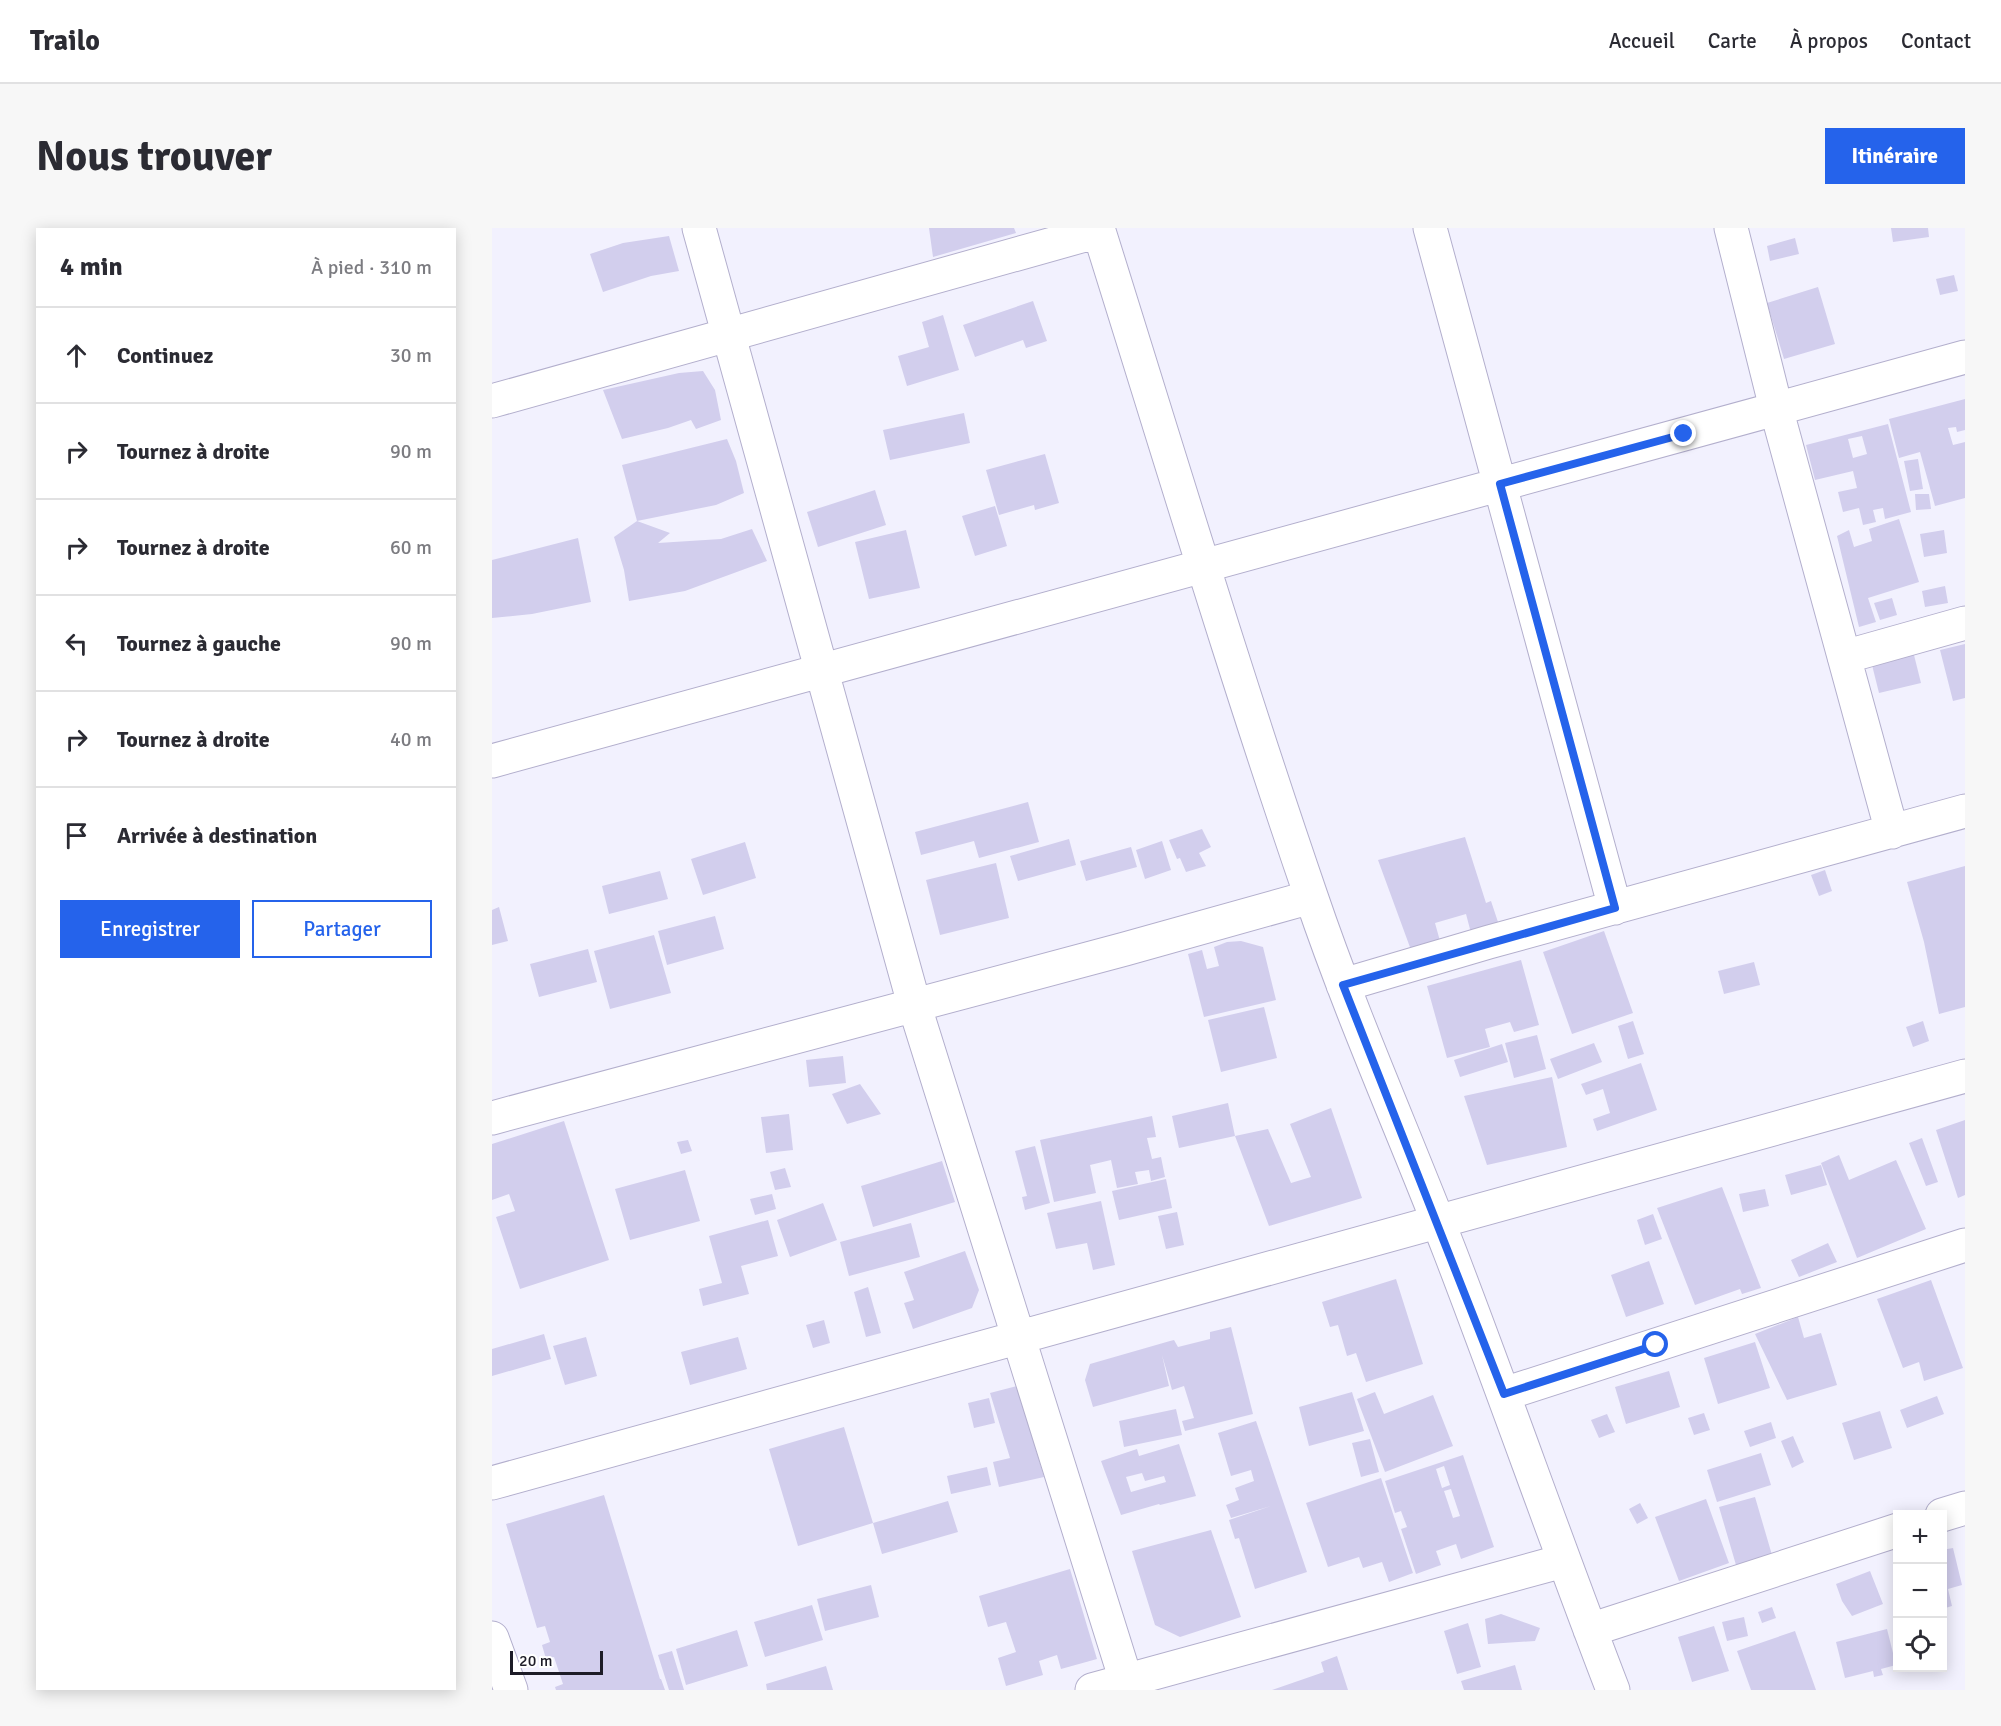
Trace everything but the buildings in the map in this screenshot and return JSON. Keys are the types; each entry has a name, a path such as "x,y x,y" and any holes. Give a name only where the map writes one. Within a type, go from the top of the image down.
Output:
{"street":[{"path":"699,228 914,1004 1127,1685"},
{"path":"1430,228 1615,908"},
{"path":"1731,228 1776,408 1892,832"},
{"path":"492,401 1099,230 1203,565 1311,897 1343,985 1438,1221 1504,1394 1563,1561 1613,1690"},
{"path":"493,755 821,671 1965,357"},
{"path":"1844,657 1965,623"},
{"path":"1343,985 1965,811"},
{"path":"492,1118 744,1052 1311,897"},
{"path":"492,1483 1965,1076"},
{"path":"1504,1394 1965,1245"},
{"path":"1947,1513 1965,1508"},
{"path":"1590,1630 1893,1532"},
{"path":"1092,1690 1127,1685 1563,1561"},
{"path":"492,1638 511,1690"}],"route":[{"path":"1656,1345 1504,1394 1438,1221 1343,985 1615,908 1500,484 1684,434"}]}
